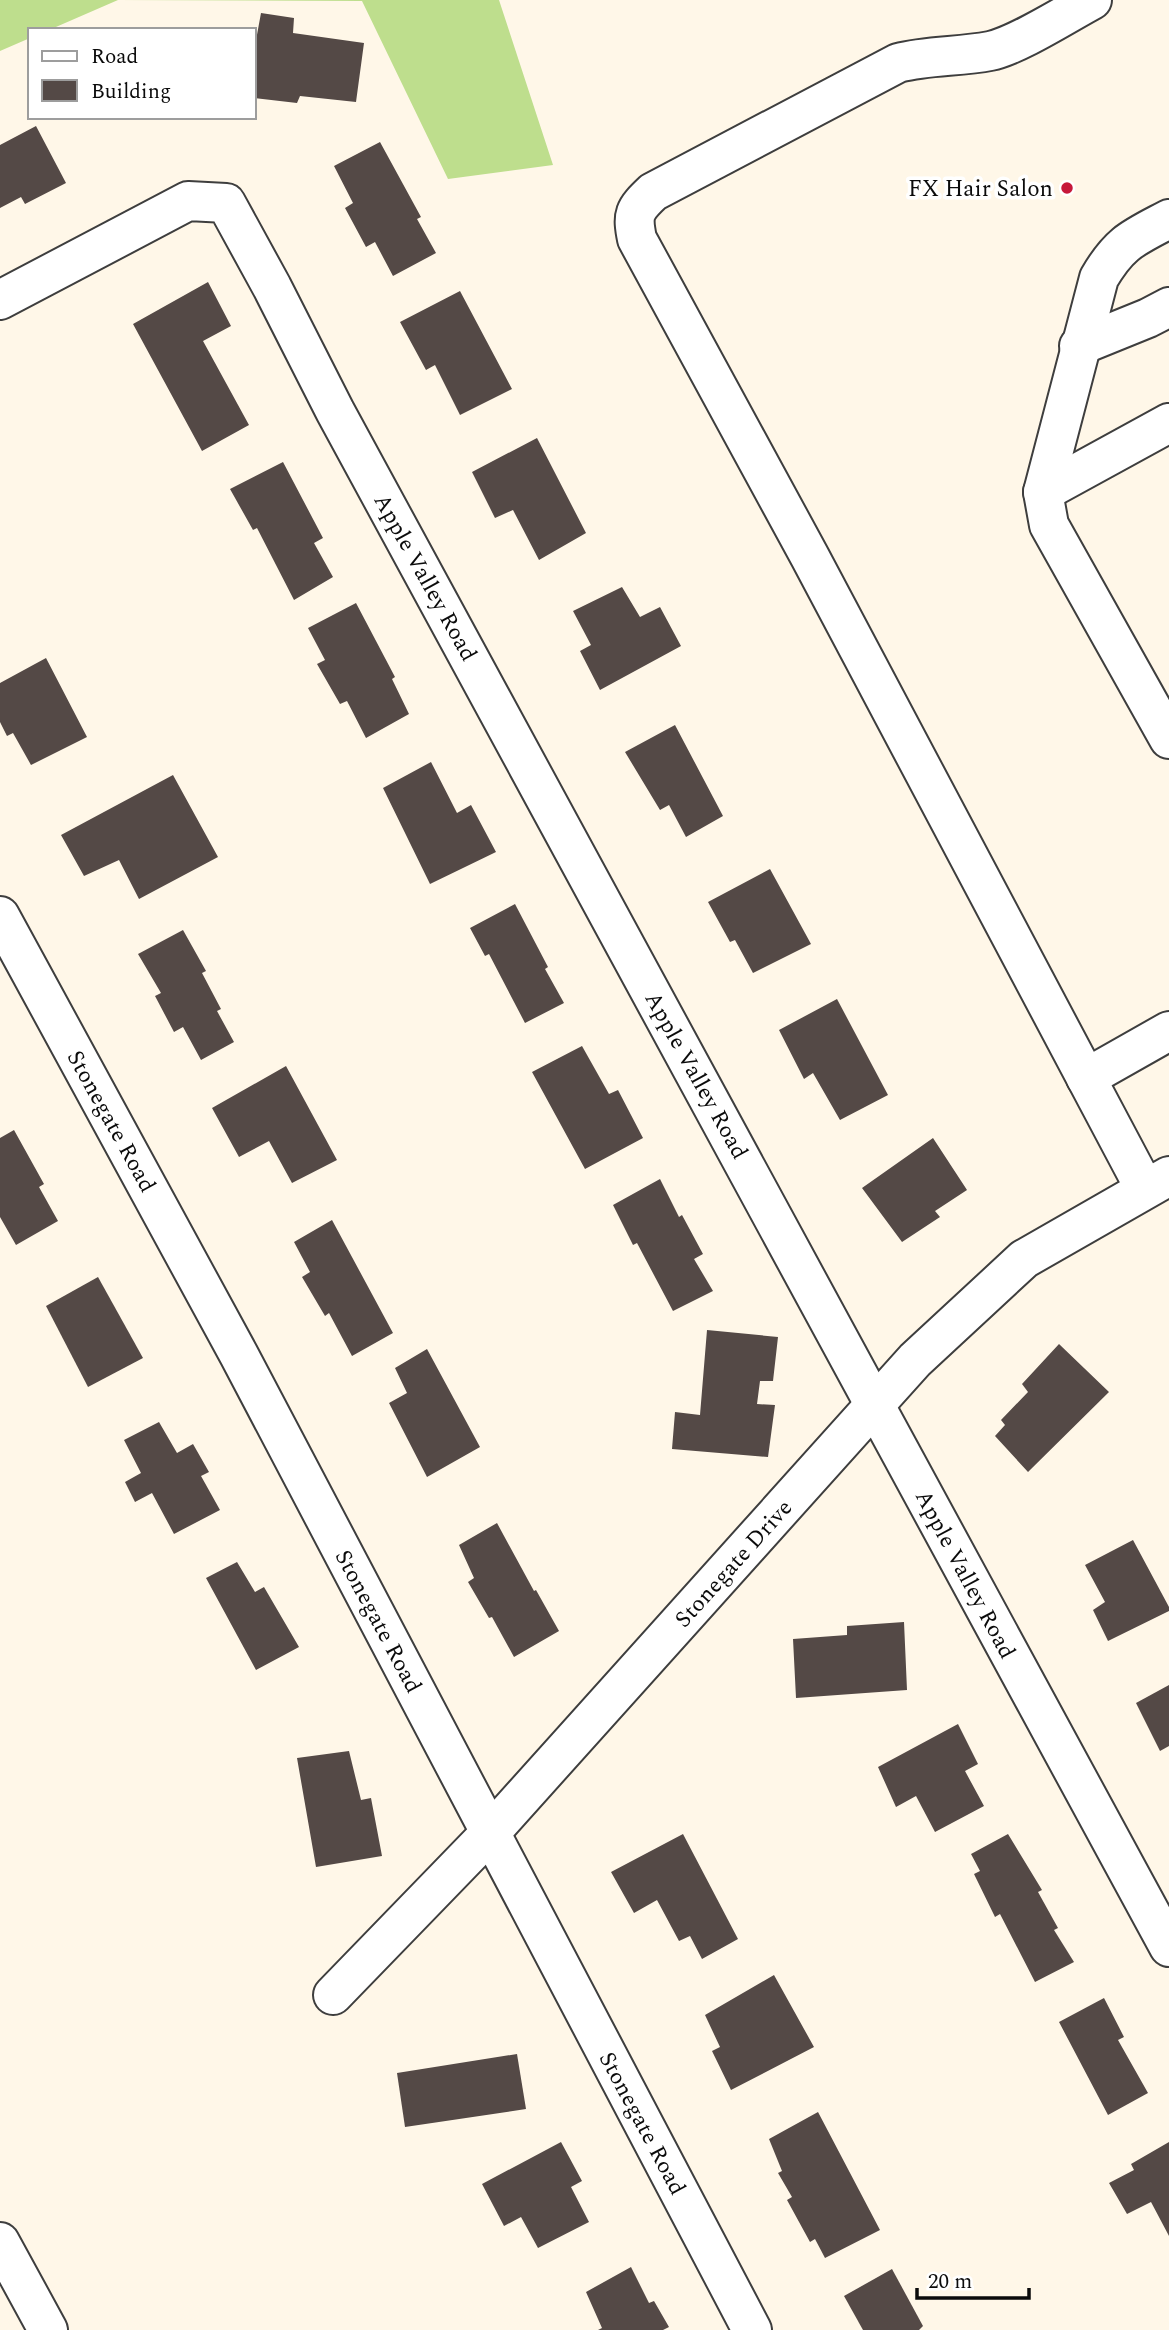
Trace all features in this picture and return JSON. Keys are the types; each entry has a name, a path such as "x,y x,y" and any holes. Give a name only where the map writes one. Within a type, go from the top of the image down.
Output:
{"street":[{"path":"1092,0 992,51 920,57 898,63 653,192 638,207 633,219 637,239 823,582 1086,1078 1157,1183"},
{"name":"Apple Valley Road","path":"0,300 188,201 226,202 335,411 1169,1947"},
{"path":"1169,219 1126,242 1111,258 1099,278 1079,346 1043,492 1049,525 1169,740"},
{"path":"1079,346 1169,307"},
{"path":"1043,492 1169,423"},
{"name":"Stonegate Road","path":"0,916 239,1355 752,2330"},
{"path":"1086,1078 1169,1031"},
{"name":"Stonegate Drive","path":"333,1995 490,1833 915,1360 1024,1259 1157,1183"},
{"path":"0,2242 48,2330"}],"green space":[{"path":"0,0 118,0 54,28 28,28 28,39 0,51"},
{"path":"118,0 499,0 553,165 448,179 362,1"}],"building":[{"path":"261,13 294,18 293,33 364,43 356,102 300,96 297,103 256,98 256,40"},
{"path":"36,126 66,183 25,204 21,197 0,208 0,145"},
{"path":"380,142 421,217 417,219 436,253 393,276 375,242 366,247 345,208 353,203 334,166"},
{"path":"208,282 231,326 203,341 249,425 202,451 133,324"},
{"path":"460,291 512,389 460,415 435,365 426,370 400,322"},
{"path":"537,438 586,533 539,560 513,510 495,518 472,472"},
{"path":"283,462 323,538 314,543 333,577 294,600 257,528 253,530 230,489"},
{"path":"622,587 640,617 660,607 681,646 600,690 580,651 591,645 573,611"},
{"path":"356,603 395,677 392,679 409,714 366,738 347,701 340,704 317,664 325,660 308,628"},
{"path":"46,658 87,737 31,765 13,733 7,736 0,722 0,683"},
{"path":"675,725 723,816 686,837 669,805 660,810 625,752"},
{"path":"431,762 457,813 471,805 496,852 430,884 383,788"},
{"path":"173,775 218,857 139,899 119,860 84,876 61,835"},
{"path":"770,869 811,944 753,973 735,940 730,942 708,902"},
{"path":"515,904 564,1003 525,1023 489,954 485,956 470,928"},
{"path":"183,930 206,971 202,973 221,1009 217,1011 234,1042 201,1060 183,1027 174,1032 155,996 161,993 138,954"},
{"path":"837,999 888,1095 840,1120 813,1073 804,1079 779,1030"},
{"path":"582,1046 609,1094 618,1090 643,1138 585,1169 532,1072"},
{"path":"286,1066 337,1160 292,1183 269,1141 239,1157 212,1108"},
{"path":"14,1130 44,1184 39,1187 58,1221 16,1245 0,1217 0,1138"},
{"path":"933,1138 967,1190 935,1211 940,1217 902,1242 862,1188"},
{"path":"660,1179 679,1217 682,1215 703,1254 694,1259 713,1291 673,1311 637,1243 633,1245 613,1205"},
{"path":"332,1220 393,1333 352,1356 329,1313 325,1316 302,1277 310,1272 294,1242"},
{"path":"98,1277 143,1358 88,1387 46,1306"},
{"path":"707,1330 778,1337 773,1381 760,1381 757,1404 775,1405 768,1457 672,1449 675,1412 700,1415"},
{"path":"1059,1344 1109,1392 1028,1472 995,1436 1005,1425 1001,1420 1028,1392 1022,1384"},
{"path":"427,1349 480,1447 427,1477 389,1403 407,1393 395,1368"},
{"path":"159,1422 177,1453 193,1444 209,1472 201,1476 220,1510 174,1534 152,1493 135,1502 125,1482 141,1473 124,1440"},
{"path":"497,1523 559,1631 514,1657 492,1617 489,1618 468,1582 474,1578 459,1545"},
{"path":"1133,1540 1169,1611 1108,1641 1093,1610 1105,1602 1085,1565"},
{"path":"237,1562 255,1592 264,1587 299,1647 256,1670 206,1578"},
{"path":"904,1622 907,1690 796,1698 793,1639 847,1635 847,1626"},
{"path":"1169,1685 1169,1746 1160,1751 1136,1703"},
{"path":"958,1724 978,1764 965,1771 984,1806 935,1832 916,1796 896,1807 878,1767"},
{"path":"349,1751 361,1800 371,1798 382,1856 316,1867 297,1758"},
{"path":"683,1834 738,1939 702,1959 690,1936 679,1941 657,1900 634,1913 611,1872"},
{"path":"1008,1834 1042,1890 1038,1892 1058,1928 1054,1930 1074,1962 1035,1982 1000,1914 995,1917 974,1874 980,1871 971,1854"},
{"path":"774,1975 814,2047 731,2090 712,2051 720,2047 705,2015"},
{"path":"1104,1998 1124,2037 1118,2040 1148,2093 1108,2115 1059,2022"},
{"path":"517,2054 526,2109 405,2127 397,2073"},
{"path":"818,2112 880,2230 825,2258 815,2239 810,2242 787,2200 792,2197 778,2173 782,2171 769,2139"},
{"path":"561,2142 582,2181 571,2187 589,2222 538,2248 521,2217 504,2226 482,2184"},
{"path":"1169,2142 1169,2236 1151,2202 1127,2214 1109,2183 1134,2170 1131,2164"},
{"path":"631,2267 649,2303 654,2301 669,2327 663,2330 598,2330 602,2328 586,2292"},
{"path":"892,2269 923,2326 919,2330 863,2330 844,2296"}],"place":[{"name":"FX Hair Salon","path":"1067,188"}]}
